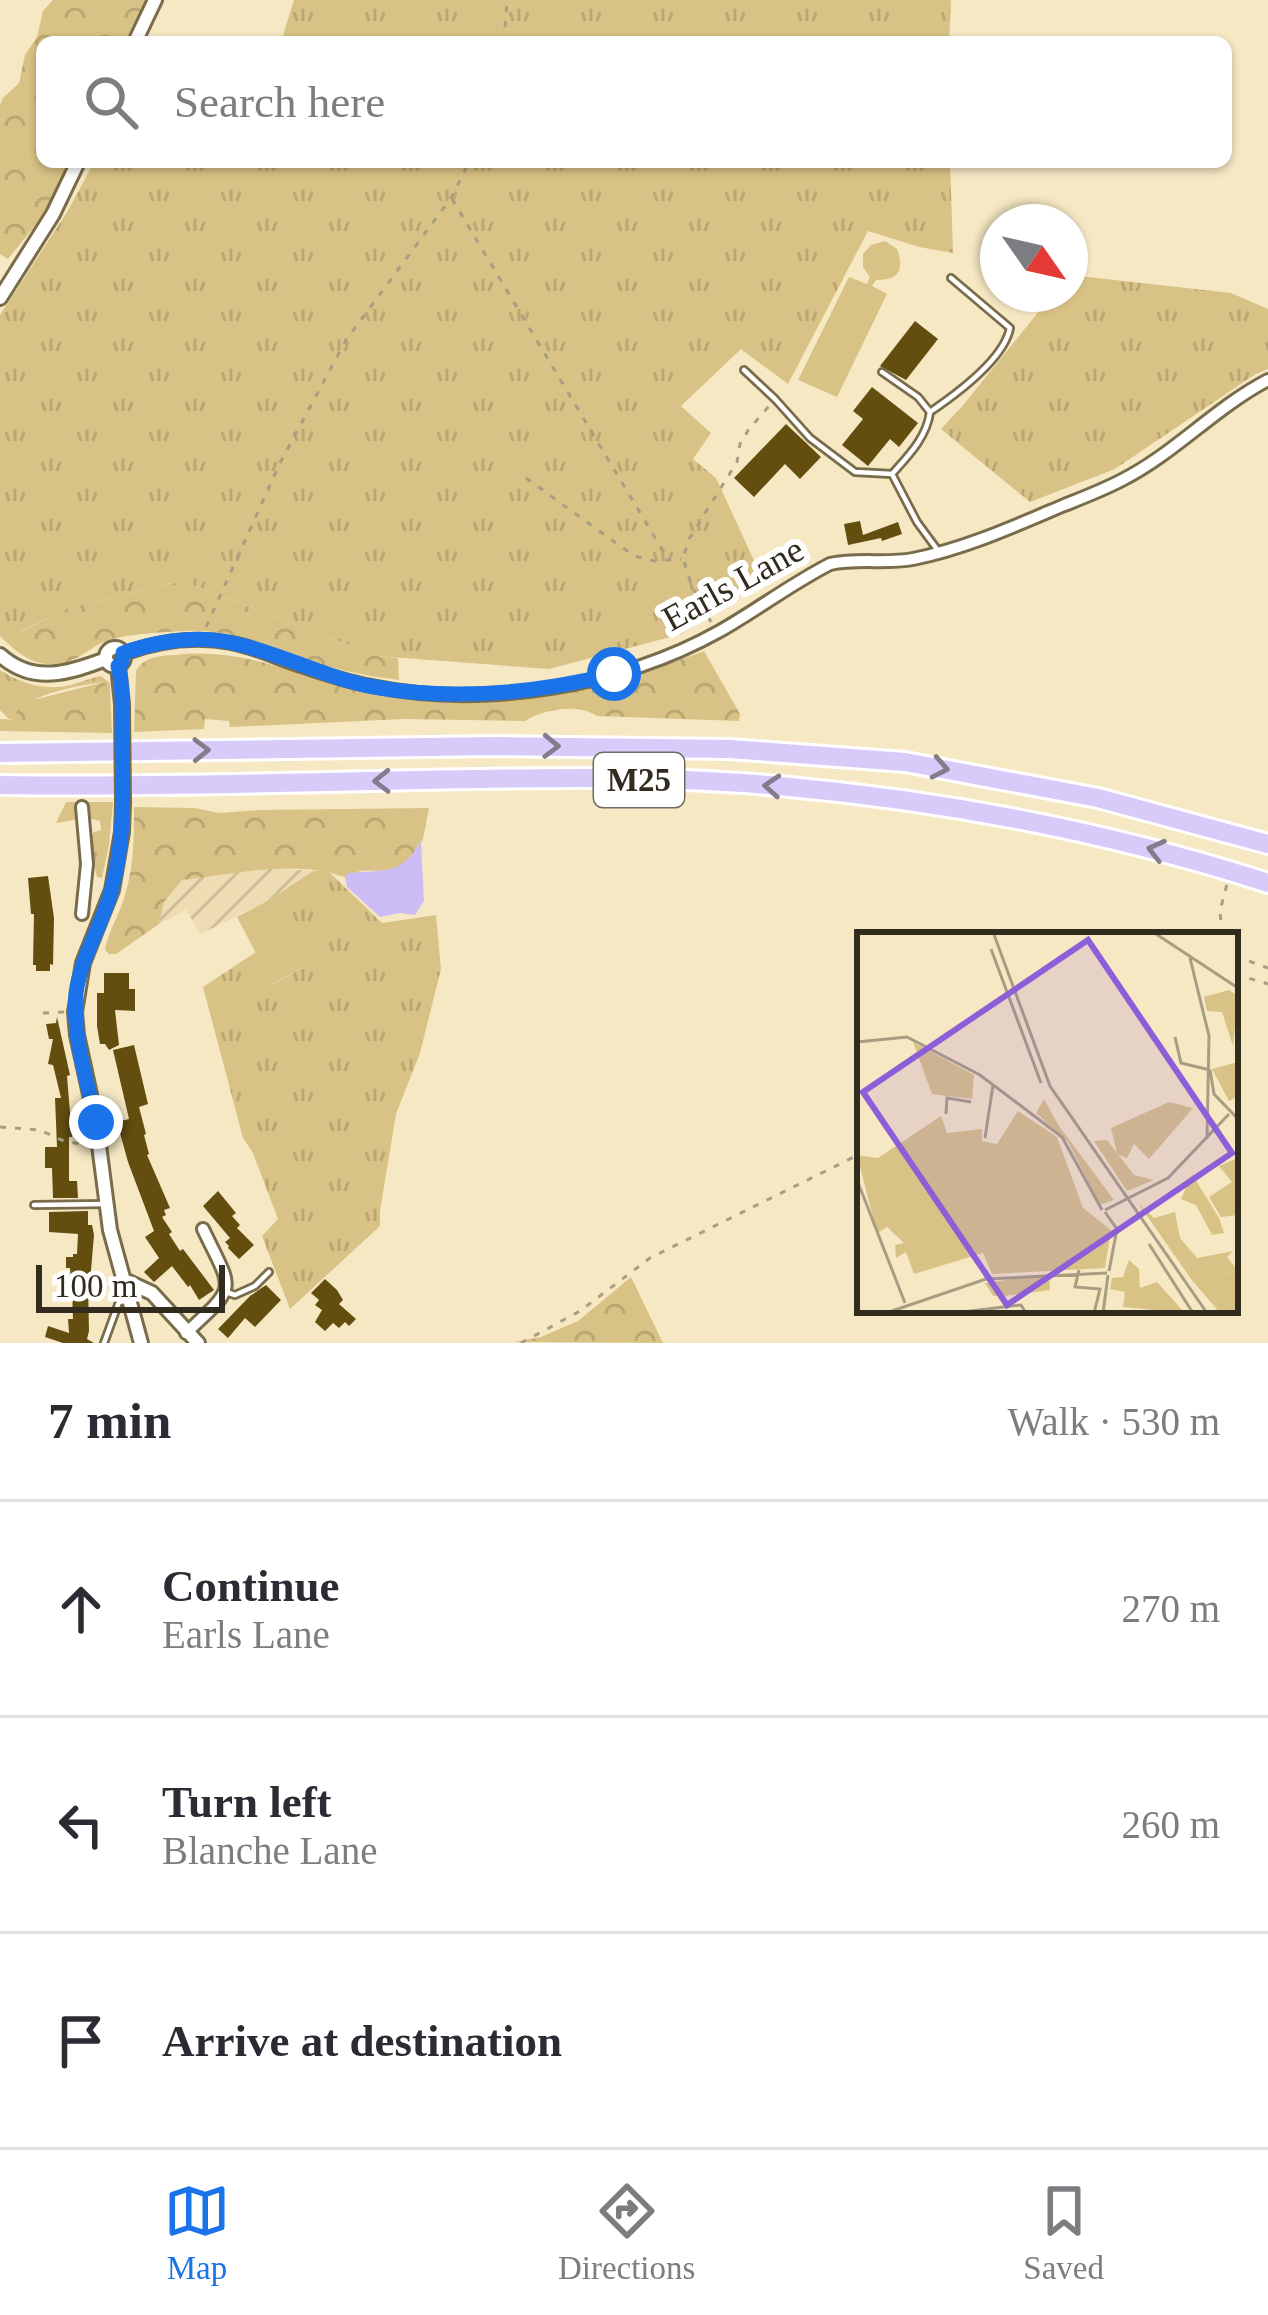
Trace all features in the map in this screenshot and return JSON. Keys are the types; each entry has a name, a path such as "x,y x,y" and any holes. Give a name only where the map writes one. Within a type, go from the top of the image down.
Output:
{"highway":[{"name":"M25","path":"0,753 730,748 905,762 1098,798 1268,844"},
{"name":"M25","path":"0,785 504,778 778,786 905,800 1095,835 1268,883"}],"street":[{"path":"138,36 155,0"},
{"path":"0,298 53,214 75,168"},
{"name":"Earls Lane","path":"116,659 159,643 200,640 232,643 373,687 497,694 574,684 653,661 717,633 830,564 911,559 939,552 1120,482 1268,380"},
{"path":"0,655 22,670 50,675 116,659 122,704 120,847 112,890 83,963 75,1012 113,1245 141,1343"},
{"path":"82,807 86,840 82,914"},
{"path":"85,885 112,890"},
{"path":"186,1333 226,1292 226,1277 203,1228"},
{"path":"124,1280 152,1294 198,1343"}],"lane":[{"path":"930,412 970,383 1008,338 1010,328 951,278"},
{"path":"744,370 810,438 855,472 892,474"},
{"path":"882,372 918,397 930,412 913,450 892,474"},
{"path":"892,474 939,552"},
{"path":"34,1205 107,1204"},
{"path":"226,1292 236,1295 269,1272"},
{"path":"104,1343 119,1303 129,1299"}],"path":[{"path":"504,36 507,0"},
{"path":"200,640 280,463 346,340 452,198 466,168"},
{"path":"452,198 669,560"},
{"path":"717,633 683,558 689,539 737,462 740,444 776,399"},
{"path":"526,478 634,556 655,561 683,558"},
{"path":"1222,932 1220,910 1231,871"},
{"path":"1238,957 1268,968"},
{"path":"1238,975 1268,984"},
{"path":"44,1013 75,1012"},
{"path":"0,1126 40,1130 79,1146 99,1145"},
{"path":"521,1343 580,1311 650,1258 857,1155"}],"shaded area":[{"path":"421,841 424,901 415,915 380,917 347,887 348,873 399,866"},
{"path":"265,867 313,871 271,899 201,934 186,910 159,924 164,902 182,880"}],"green space":[{"path":"53,0 148,0 133,36 37,36 43,11"},
{"path":"294,0 951,0 949,36 283,36"},
{"path":"36,38 36,168 68,168 46,212 8,259 0,254 0,105 19,83 25,55"},
{"path":"91,168 950,168 953,253 868,231 788,384 741,349 681,406 711,433 693,459 716,478 763,580 682,634 549,669 377,656 182,581 66,609 17,633 0,617 0,315"},
{"path":"885,241 897,249 900,268 872,286 887,294 837,397 798,380 849,277 867,284 870,277 863,267 863,254 871,245"},
{"path":"1088,277 1231,293 1268,309 1268,369 1115,469 1030,502 941,429 1038,312 1088,312"},
{"path":"182,581 377,656 398,658 399,680 337,669 216,632 122,637 72,660 51,664 24,656 0,636 0,617 18,633 66,609"},
{"path":"704,651 740,714 739,721 597,716 571,709 525,721 404,719 230,727 229,721 205,719 204,729 134,732 136,671 158,657 222,655 401,698 490,702 575,691"},
{"path":"0,670 43,687 101,676 110,689 104,682 52,693 28,704 13,720 0,710"},
{"path":"104,682 110,689 112,733 0,731 0,719 13,720 18,708 29,701"},
{"path":"66,802 113,802 102,878 91,868 91,837 101,830 100,821 91,819 87,807 74,820 56,823"},
{"path":"134,807 219,813 429,808 422,843 402,865 345,877 305,869 182,880 164,902 159,924 116,954 109,954 105,950 130,873"},
{"path":"313,871 328,871 382,923 436,915 441,969 420,1053 396,1114 380,1226 290,1309 262,1236 278,1219 243,1138 203,987 256,952 273,984 306,966 271,899"},
{"path":"271,899 306,966 272,984 237,917"},
{"path":"631,1277 663,1343 514,1342 541,1337 578,1321"}],"building":[{"path":"915,321 938,339 906,380 880,366"},
{"path":"872,387 918,423 899,447 890,439 868,466 842,445 863,419 853,411"},
{"path":"786,424 821,457 800,479 785,464 754,497 734,478"},
{"path":"860,521 863,535 898,522 902,534 848,545 844,524"},
{"path":"48,876 54,918 53,965 50,971 36,971 28,878"},
{"path":"104,973 129,973 129,989 135,989 135,1011 115,1010 119,1045 109,1050 100,1044 97,1026 97,993 104,993"},
{"path":"57,1017 70,1075 69,1181 77,1181 78,1198 53,1198 52,1168 45,1168 45,1147 57,1147 55,1098 61,1098 53,1065 48,1064 53,1039 49,1039 46,1024 56,1023"},
{"path":"134,1045 148,1104 139,1107 147,1155 170,1208 162,1217 180,1251 214,1290 199,1300 172,1266 154,1282 144,1272 159,1258 145,1237 154,1231 117,1122 129,1119 113,1050"},
{"path":"218,1191 236,1213 232,1216 240,1225 237,1228 254,1245 239,1259 225,1242 230,1238 203,1206"},
{"path":"88,1211 94,1235 87,1339 94,1343 63,1343 45,1337 48,1326 69,1333 72,1289 66,1257 77,1254 78,1234 49,1232 49,1212"},
{"path":"325,1279 343,1300 339,1304 356,1319 349,1326 345,1322 339,1328 333,1323 325,1331 315,1322 322,1310 311,1293"},
{"path":"266,1285 281,1300 255,1327 245,1318 228,1338 218,1329"}],"route":[{"path":"96,1122 77,1035 76,1000 83,963 106,909 118,862 123,803 118,666 123,653 182,640 232,643 373,687 424,693 497,694 614,674"}]}
